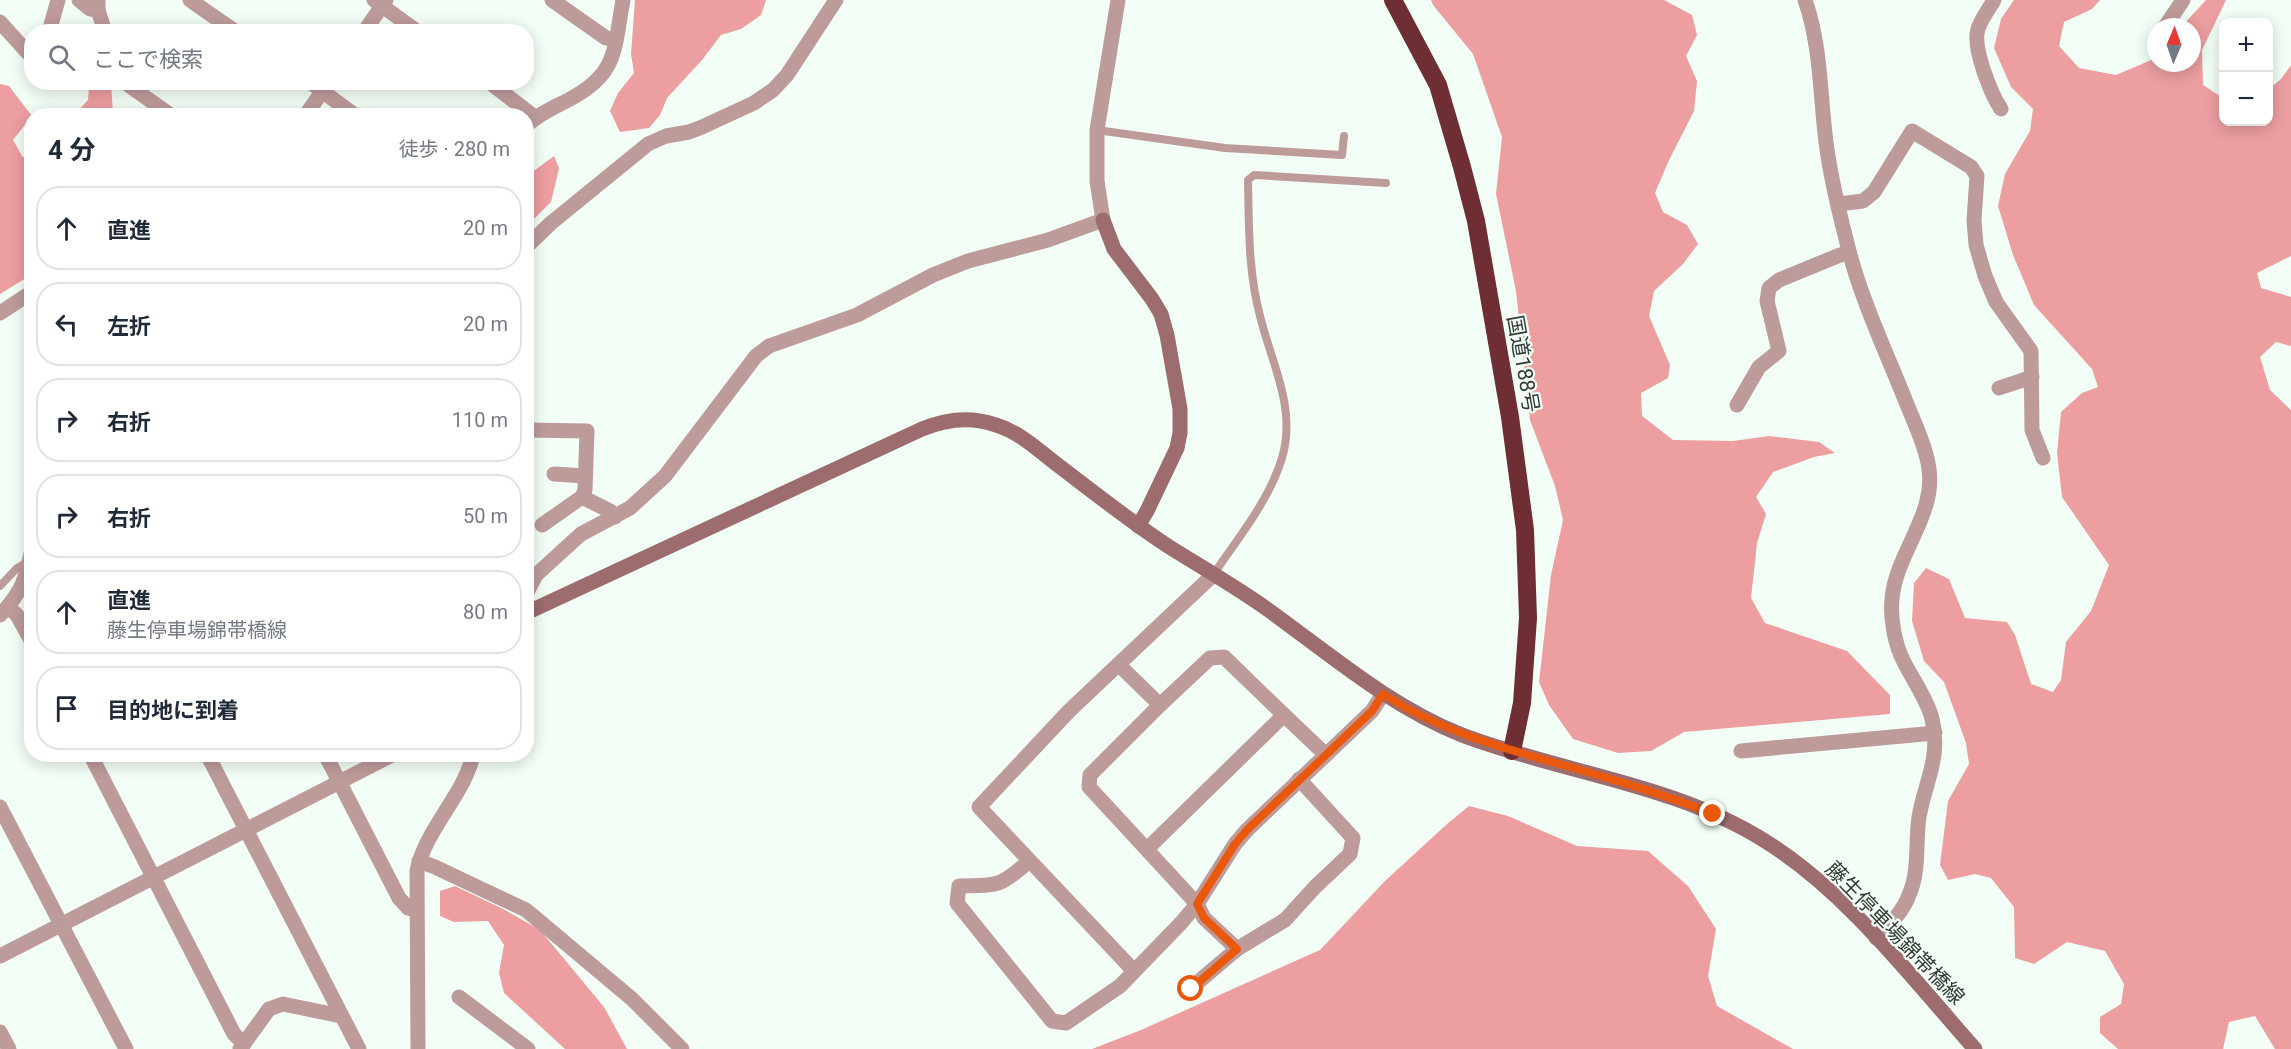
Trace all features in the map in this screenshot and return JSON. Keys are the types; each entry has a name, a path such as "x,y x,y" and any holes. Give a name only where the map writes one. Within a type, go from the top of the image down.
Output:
{"highway":[{"name":"国道188号","path":"1393,0 1438,85 1462,167 1476,221 1510,417 1525,530 1528,618 1522,703 1512,751"}],"street":[{"path":"51,24 58,0"},
{"path":"79,0 90,9 98,5 103,24"},
{"path":"190,0 224,24"},
{"path":"552,0 606,38 616,40"},
{"path":"534,120 587,90 599,80 614,58 623,0"},
{"path":"534,239 550,223 648,144 666,136 702,128 754,104 773,90 787,75 836,0"},
{"path":"1118,0 1097,130 1097,181 1103,220 1114,249 1161,314 1180,409 1180,434 1177,448 1138,526"},
{"path":"1805,0 1815,42 1826,146 1849,253 1928,463 1930,491 1921,521 1896,574 1892,601 1894,630 1902,660 1930,712 1935,733 1933,767 1918,819 1915,879 1909,898 1876,938"},
{"path":"1994,0 1977,30 1977,43 1992,96 2001,109"},
{"path":"2170,18 2183,0"},
{"path":"369,24 381,2 408,24"},
{"path":"0,22 24,49"},
{"path":"135,90 161,108"},
{"path":"309,108 318,90"},
{"path":"326,90 347,108"},
{"path":"497,90 516,108"},
{"path":"1839,204 1863,201 1874,192 1912,131 1971,167 1977,176 1974,220 1976,245 1985,276 1996,302 2031,351 2032,430 2043,458"},
{"path":"534,579 581,534 615,518 630,508 665,476 756,356 769,346 856,315 933,275 968,261 1048,240 1103,220"},
{"path":"1737,405 1760,367 1779,351 1767,301 1769,288 1779,280 1849,253"},
{"path":"0,313 24,297"},
{"path":"1999,388 2032,377"},
{"name":"藤生停車場錦帯橋線","path":"534,609 922,429 952,420 983,421 1012,431 1138,526 1264,607 1406,709 1463,735 1669,796 1724,819 1765,840 1808,872 1840,900 1975,1049"},
{"path":"534,430 587,431 585,490 582,497 542,525"},
{"path":"554,474 585,476"},
{"path":"582,497 610,511 615,518"},
{"path":"1134,971 1028,862 979,807 1069,711 1213,575"},
{"path":"24,578 4,611 17,615 24,628"},
{"path":"1237,949 1204,918 1197,904 1089,787 1090,775 1209,658 1224,657 1326,754"},
{"path":"1119,665 1160,705"},
{"path":"1028,862 1008,880 996,885 959,886 957,903 1052,1021 1066,1023 1120,986 1197,904 1235,844 1299,779 1372,711 1383,694"},
{"path":"1147,849 1284,715"},
{"path":"1742,751 1935,733"},
{"path":"94,762 242,1047 269,1009 283,1004 341,1016"},
{"path":"211,762 359,1049"},
{"path":"329,762 399,898 408,908 416,910"},
{"path":"0,956 378,762"},
{"path":"418,1049 416,910 419,861 470,762"},
{"path":"1191,989 1237,949 1285,920 1315,886 1350,854 1353,838 1299,779"},
{"path":"0,807 126,1049"},
{"path":"419,861 526,910 632,999 682,1049"},
{"path":"459,997 528,1049"},
{"path":"0,1032 9,1049"}],"lane":[{"path":"1097,130 1225,148 1342,155 1344,136"},
{"path":"1213,575 1270,489 1283,456 1286,423 1283,390 1260,316 1250,261 1248,180 1254,175 1386,183"},
{"path":"0,586 24,563"}],"shaded area":[{"path":"635,0 766,0 761,15 741,29 721,35 702,60 667,98 660,115 649,128 620,132 610,111 618,93 634,73 631,54"},
{"path":"1431,0 1664,0 1692,15 1697,35 1686,56 1697,81 1694,111 1655,193 1663,212 1687,225 1698,244 1683,264 1654,291 1649,316 1670,365 1668,378 1641,393 1642,416 1673,440 1733,441 1769,436 1819,442 1835,453 1814,457 1773,472 1756,497 1766,514 1757,543 1751,598 1765,623 1847,651 1890,695 1890,714 1684,732 1651,751 1618,753 1573,739 1549,705 1539,682 1551,575 1563,520 1555,486 1530,420 1516,291 1496,194 1502,137 1473,54"},
{"path":"2014,0 2100,0 2092,9 2064,22 2059,46 2079,68 2116,75 2147,62 2147,72 2201,72 2201,18 2189,18 2206,0 2226,0 2202,50 2203,85 2219,95 2219,126 2273,126 2273,86 2291,65 2291,256 2257,273 2261,288 2291,297 2291,346 2276,342 2260,357 2270,390 2291,410 2291,1049 2275,1049 2255,1016 2229,1022 2223,1049 2118,1049 2100,1033 2100,1017 2121,1004 2124,984 2105,951 2067,942 2034,964 2015,958 2014,907 1991,878 1975,874 1948,880 1940,865 1948,801 1969,764 1966,743 1944,682 1924,661 1912,621 1914,583 1926,568 1949,579 1965,618 2007,622 2015,635 2031,684 2053,692 2061,680 2066,642 2091,611 2109,565 2062,497 2057,453 2061,412 2082,393 2098,387 2092,369 2034,305 2013,255 1998,206 2005,174 2030,131 2033,109 2011,87 1994,48 2001,19"},
{"path":"0,84 9,86 26,108 24,108 24,126 13,140 24,157 24,279 0,294"},
{"path":"89,90 111,90 113,108 81,108 88,100"},
{"path":"554,156 559,168 551,202 534,219 534,171"},
{"path":"1469,806 1508,816 1577,846 1648,851 1688,886 1716,929 1708,976 1717,1006 1793,1049 1092,1049 1141,1030 1320,950 1385,881"},
{"path":"455,886 540,930 604,1007 627,1049 565,1049 504,993 499,973 504,945 488,921 454,922 440,916 440,891"}],"route":[{"path":"1191,989 1237,949 1204,918 1197,904 1235,844 1299,779 1372,711 1383,694 1406,709 1463,735 1669,796 1713,814"}]}
